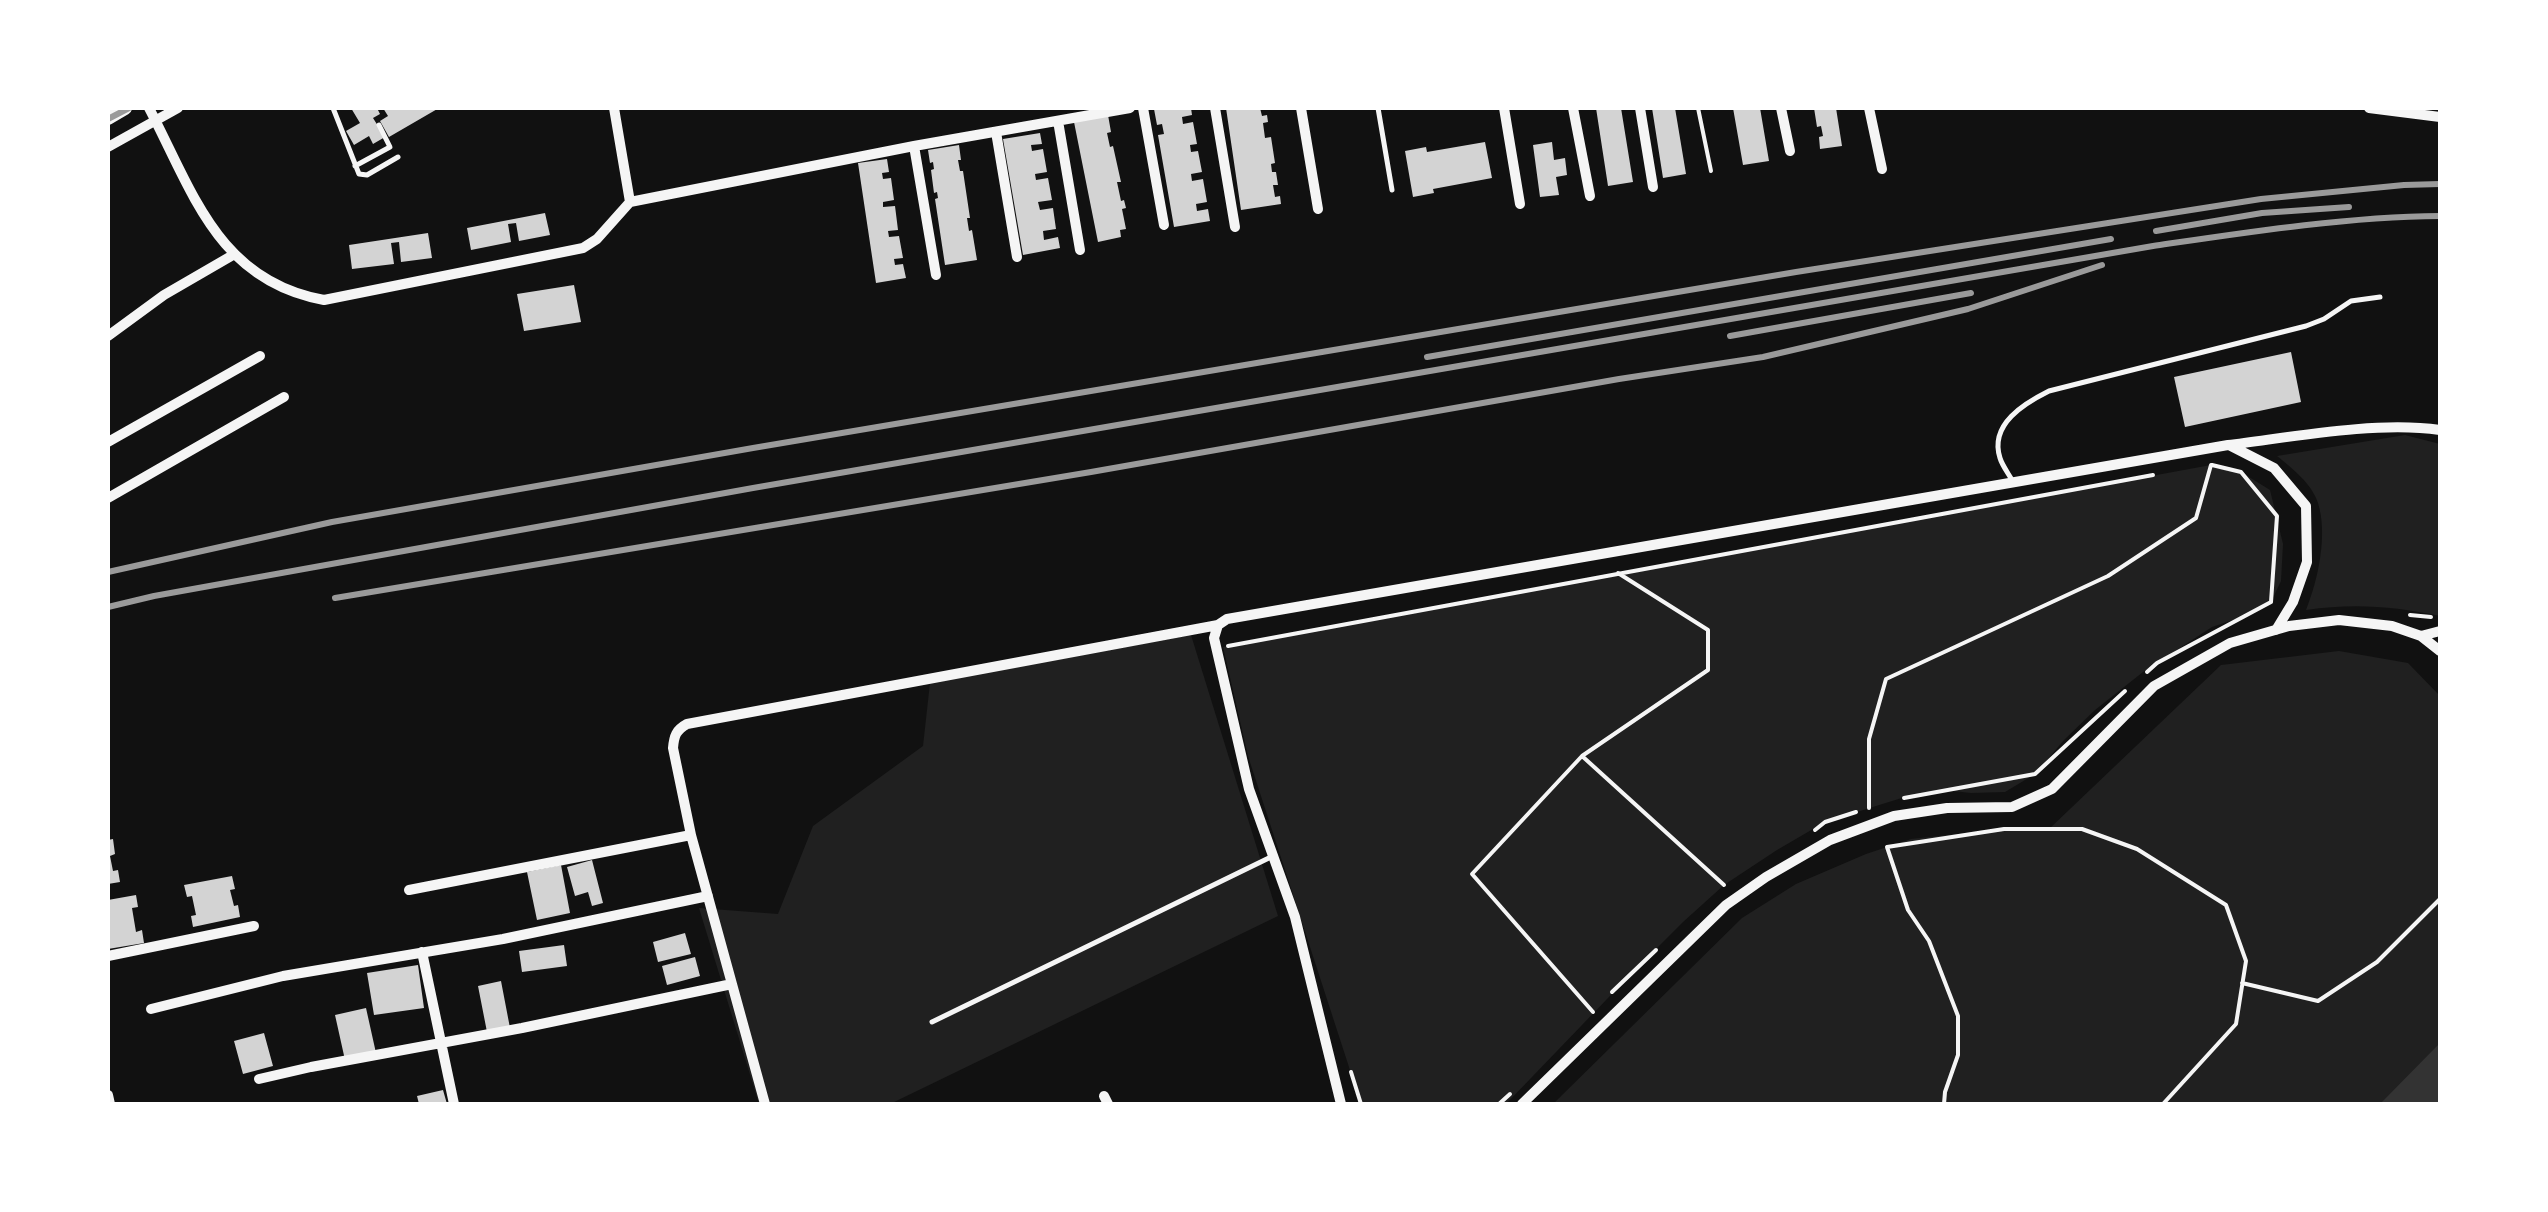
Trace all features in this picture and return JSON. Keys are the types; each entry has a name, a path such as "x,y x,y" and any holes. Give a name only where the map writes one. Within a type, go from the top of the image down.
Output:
{"main road":[{"path":"108,118 126,108"}],"street":[{"path":"149,108 214,233 233,255 267,280 298,295 324,300 583,248 598,239 630,202 1130,108"},
{"path":"108,147 178,108"},
{"path":"614,108 630,202"},
{"path":"1143,108 1164,225"},
{"path":"1214,108 1235,226"},
{"path":"1301,108 1318,209"},
{"path":"1504,108 1520,204"},
{"path":"1573,108 1590,196"},
{"path":"1640,108 1653,186"},
{"path":"1781,108 1790,151"},
{"path":"1869,108 1882,169"},
{"path":"2368,108 2440,117"},
{"path":"1058,121 1080,250"},
{"path":"996,132 1017,257"},
{"path":"914,146 936,274"},
{"path":"108,336 164,295 233,255"},
{"path":"108,442 260,356"},
{"path":"108,498 284,397"},
{"path":"765,1104 691,835 673,748 679,728 687,724 1218,624 1227,619 2228,445 2408,427 2440,430"},
{"path":"2228,445 2274,468 2306,506 2308,562 2294,602 2276,630"},
{"path":"1522,1104 1726,905 1766,876 1830,840 1894,816 1947,808 2012,807 2052,789 2154,686 2230,643 2288,626 2339,620 2392,626 2422,636 2440,651"},
{"path":"1218,624 1214,638 1249,789 1295,917 1341,1104"},
{"path":"2422,636 2440,631"},
{"path":"410,890 691,835"},
{"path":"151,1009 276,978 503,939 708,896"},
{"path":"108,956 254,926"},
{"path":"422,952 454,1104"},
{"path":"259,1079 732,984"},
{"path":"108,1095 110,1104"}],"lane":[{"path":"333,108 359,174 367,175 398,157"},
{"path":"1378,108 1392,190"},
{"path":"355,166 390,147 379,125"},
{"path":"2013,482 2000,458 2002,429 2012,414 2037,397 2306,326 2351,301 2380,297"},
{"path":"932,1022 1272,856"}],"path":[{"path":"1698,108 1711,171"},
{"path":"1869,808 1869,739 1886,679 2108,576 2137,557 2196,518 2211,465 2241,472 2277,516"},
{"path":"1223,647 2154,475"},
{"path":"1593,1012 1472,874 1582,756 1708,670 1708,630 1618,573"},
{"path":"1582,756 1724,886"},
{"path":"1944,1104 1958,1054 1958,1016 1928,941 1908,910 1887,846 2004,830 2082,829 2136,849 2226,905 2246,961 2236,1024 2163,1104"},
{"path":"2242,983 2318,1001 2378,962 2440,899"},
{"path":"1350,1070 1361,1104"}],"shaded area":[{"path":"2405,435 2440,444 2440,616 2373,607 2306,610 2320,557 2321,516 2311,489 2277,456"},
{"path":"2211,465 2241,472 2270,490 2283,544 2281,581 2271,602 2251,614 2212,627 2143,672 2095,710 2035,774 2005,792 1944,790 1908,796 1825,822 1777,850 1724,885 1683,922 1506,1104 1361,1104 1248,756 1223,647"},
{"path":"1191,635 1278,916 890,1104 759,1104 699,908 778,914 813,826 923,746 930,683"},
{"path":"2339,651 2408,663 2440,696 2440,1104 1553,1104 1742,918 1796,884 1911,839 2004,829 2048,830 2221,665"},
{"path":"2440,1043 2440,1104 2380,1104"}],"building":[{"path":"351,108 377,108 380,114 373,118 385,137 373,144 369,136 354,145 346,131 360,123"},
{"path":"383,108 439,108 389,137 380,121 388,116"},
{"path":"1191,108 1192,115 1182,117 1183,124 1193,122 1197,144 1190,145 1191,152 1198,151 1202,172 1191,174 1192,181 1203,179 1207,202 1196,204 1197,211 1208,209 1210,221 1174,227 1158,135 1164,134 1162,124 1157,125 1154,109"},
{"path":"1226,108 1260,108 1262,116 1267,115 1268,122 1263,123 1265,138 1271,137 1275,163 1271,164 1272,172 1276,172 1278,185 1273,185 1281,204 1241,210"},
{"path":"1596,108 1621,108 1633,182 1608,186"},
{"path":"1652,108 1675,108 1686,174 1663,178"},
{"path":"1733,108 1760,108 1769,161 1743,165"},
{"path":"1814,108 1836,108 1842,146 1820,149 1819,137 1823,136"},
{"path":"1108,115 1111,132 1107,133 1121,182 1117,182 1126,208 1122,209 1126,229 1120,230 1121,237 1098,242 1074,122"},
{"path":"1040,133 1042,144 1031,145 1032,151 1043,149 1047,172 1035,174 1036,180 1048,178 1052,200 1038,202 1040,210 1053,208 1056,229 1043,231 1044,240 1058,237 1060,248 1023,255 1003,139"},
{"path":"1485,142 1492,178 1433,189 1434,193 1413,197 1405,151 1426,147 1427,152"},
{"path":"1552,142 1554,160 1565,158 1567,175 1556,177 1559,195 1540,197 1533,145"},
{"path":"959,145 969,231 972,230 977,260 945,265 933,162 930,163 928,150"},
{"path":"887,159 889,172 882,173 883,179 891,178 894,200 883,202 883,207 895,206 898,230 888,231 889,237 899,236 903,258 894,259 895,265 903,264 906,278 876,283 858,163"},
{"path":"545,213 550,235 519,241 516,223 508,224 511,242 471,250 467,228"},
{"path":"428,233 432,258 401,262 399,242 391,243 394,264 352,269 349,245"},
{"path":"574,285 581,322 524,331 517,294"},
{"path":"2291,352 2301,402 2185,427 2174,377"},
{"path":"113,839 115,854 110,856 120,882 108,884 108,840"},
{"path":"592,860 603,903 592,906 588,892 575,896 567,867"},
{"path":"561,865 570,913 537,920 527,872"},
{"path":"232,876 235,889 230,890 240,917 193,927 191,916 196,915 192,896 187,897 184,885"},
{"path":"136,895 138,907 132,908 136,932 142,930 144,943 108,949 108,900"},
{"path":"685,933 691,954 658,962 653,942"},
{"path":"564,945 567,966 522,972 519,951"},
{"path":"695,957 700,976 667,985 662,966"},
{"path":"418,965 424,1008 374,1015 367,973"},
{"path":"501,981 510,1028 487,1032 478,986"},
{"path":"366,1008 376,1053 345,1060 335,1015"},
{"path":"264,1033 273,1066 243,1074 234,1041"},
{"path":"443,1090 447,1104 419,1104 417,1096"}],"railway":[{"path":"108,119 129,108"},
{"path":"108,572 332,522 1796,272 2261,199 2440,184"},
{"path":"2156,231 2262,213 2349,207"},
{"path":"108,607 753,488 2153,246 2332,222 2440,216"},
{"path":"1427,357 2111,239"},
{"path":"335,598 1763,357 1968,309 2102,265"},
{"path":"1730,336 1971,293"}]}
